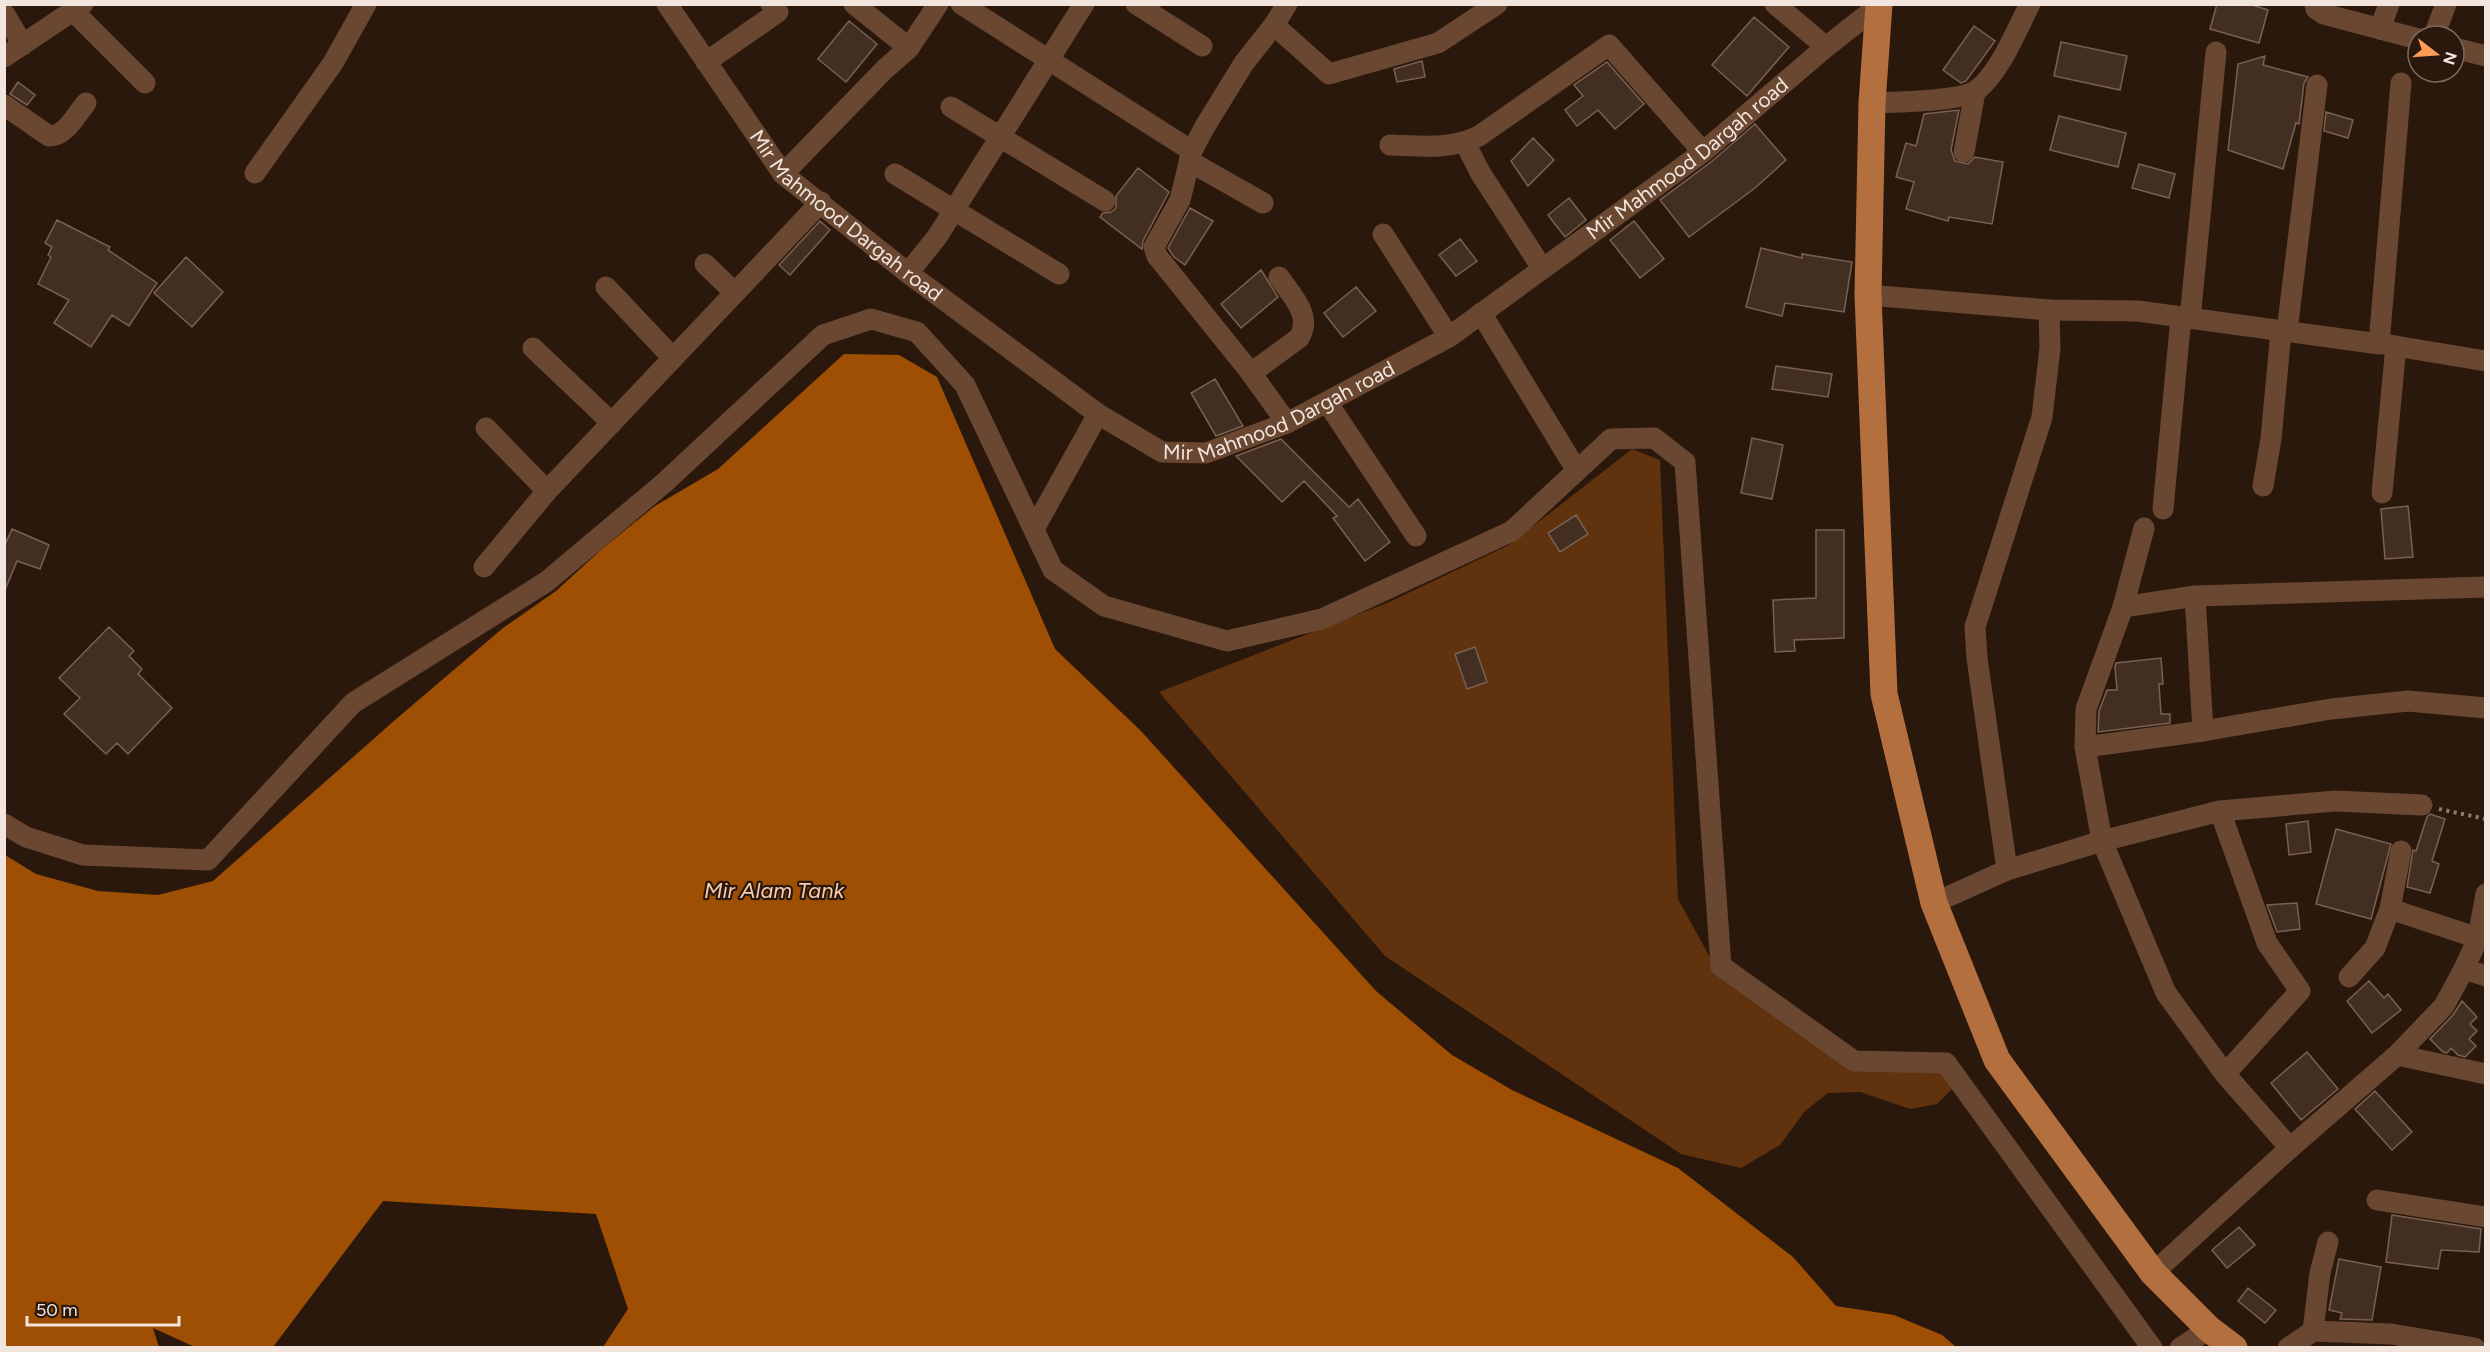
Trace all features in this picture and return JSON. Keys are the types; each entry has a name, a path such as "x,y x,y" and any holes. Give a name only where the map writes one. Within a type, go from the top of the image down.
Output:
{"main road":[{"path":"1878,5 1872,103 1869,295 1884,694 1934,903 1997,1060 2153,1273 2209,1329 2234,1347"}],"street":[{"path":"255,173 333,63 366,4"},
{"name":"Mir Mahmood Dargah road","path":"667,4 783,174 908,273 1098,414 1162,452 1206,453 1287,423 1449,337 1703,152 1878,5"},
{"path":"706,62 778,12 771,4"},
{"path":"854,4 909,48"},
{"path":"783,174 885,69 909,48 938,4"},
{"path":"961,4 1263,203"},
{"path":"908,273 937,237 1084,4"},
{"path":"1136,4 1202,46"},
{"path":"1287,4 1274,25 1244,63 1191,156 1180,200 1154,247 1156,256 1251,373 1287,423"},
{"path":"1274,25 1329,74 1438,43 1497,4"},
{"path":"1775,4 1826,47"},
{"path":"1964,152 1975,92 1993,72 2030,4"},
{"path":"2315,4 2316,9 2324,14 2406,36"},
{"path":"2380,29 2389,4"},
{"path":"2438,24 2446,4"},
{"path":"4,57 69,9 145,83"},
{"path":"4,13 23,45"},
{"path":"1390,145 1443,147 1465,143 1479,136 1609,45 1703,152"},
{"path":"2466,51 2486,56"},
{"path":"2163,509 2216,52"},
{"path":"2382,493 2402,83"},
{"path":"2263,486 2317,85"},
{"path":"1872,103 1916,101 1975,92"},
{"path":"4,105 49,136 54,136 61,134 86,103"},
{"path":"951,106 1104,201"},
{"path":"1465,143 1481,174 1542,268"},
{"path":"895,174 1059,274"},
{"path":"483,567 547,491 821,202"},
{"path":"1383,234 1449,337"},
{"path":"705,264 735,293"},
{"path":"1251,373 1299,338 1304,330 1305,320 1301,310 1279,277"},
{"path":"606,287 673,358"},
{"path":"1869,295 2049,310 2138,312 2388,345 2486,361"},
{"path":"2007,870 1977,658 1975,627 2042,417 2050,348 2049,310"},
{"path":"1481,313 1577,471"},
{"path":"4,824 26,837 82,855 208,860 353,703 546,582 664,483 823,335 871,319 917,332 965,385 1053,570 1104,606 1227,641 1322,619 1512,531 1611,440 1653,438 1685,462 1721,966 1854,1061 1946,1063 2152,1347"},
{"path":"533,348 612,423"},
{"path":"1327,402 1416,536"},
{"path":"1034,529 1098,414"},
{"path":"486,428 547,491"},
{"path":"2144,528 2122,607 2086,709 2085,747 2102,841 2166,993 2225,1074 2290,1148"},
{"path":"2122,607 2194,596 2486,586"},
{"path":"2194,596 2203,731"},
{"path":"2085,747 2203,731 2331,709 2408,701 2486,708"},
{"path":"1934,903 2007,870 2102,841 2220,811 2335,801 2422,805"},
{"path":"2220,811 2267,943 2300,992 2225,1074"},
{"path":"2349,977 2375,948 2391,909 2401,851"},
{"path":"2153,1273 2290,1148 2397,1055 2444,1006 2478,938 2484,917 2486,894"},
{"path":"2391,909 2478,938"},
{"path":"2464,969 2486,975"},
{"path":"2397,1055 2486,1074"},
{"path":"2377,1200 2486,1217"},
{"path":"2313,1331 2320,1273 2328,1242"},
{"path":"2180,1347 2209,1329"},
{"path":"2288,1347 2313,1331 2391,1334 2475,1347"}],"path":[{"path":"2422,805 2486,819"}],"shaded area":[{"path":"1632,449 1660,460 1678,899 1719,974 1851,1067 1943,1066 1952,1089 1937,1104 1910,1109 1860,1092 1828,1093 1805,1111 1780,1145 1741,1168 1681,1154 1385,956 1159,692 1387,603 1509,545"}],"water":[{"name":"Mir Alam Tank","path":"844,354 899,355 937,377 1055,649 1141,731 1376,991 1452,1055 1512,1090 1678,1168 1793,1257 1836,1306 1894,1315 1942,1335 1956,1347 603,1347 628,1309 596,1214 383,1201 273,1347 195,1347 153,1328 159,1347 5,1347 5,855 36,874 98,891 158,895 213,881 503,628 556,591 603,548 655,506 718,469"}],"building":[{"path":"2217,4 2249,4 2268,10 2259,43 2210,29"},
{"path":"1754,17 1789,47 1747,96 1712,65"},
{"path":"849,21 877,44 846,82 818,59"},
{"path":"1974,26 1995,41 1966,81 1961,83 1943,70"},
{"path":"2061,42 2127,56 2120,90 2054,76"},
{"path":"2265,56 2263,65 2308,77 2304,83 2299,124 2296,123 2283,169 2228,150 2238,64"},
{"path":"1422,61 1425,77 1397,82 1394,69"},
{"path":"1607,62 1644,104 1615,129 1598,110 1577,126 1565,110 1583,96 1574,85"},
{"path":"18,82 35,95 27,105 10,94"},
{"path":"1959,110 1951,150 1955,161 1968,164 1975,157 2003,162 1992,224 1949,217 1948,221 1906,209 1914,182 1896,177 1906,143 1916,146 1924,114"},
{"path":"2326,112 2353,120 2348,138 2324,131"},
{"path":"2059,116 2126,133 2118,167 2050,150"},
{"path":"1755,124 1786,160 1755,188 1689,237 1660,200 1711,162"},
{"path":"1533,138 1554,160 1528,186 1511,161"},
{"path":"2139,164 2175,174 2169,198 2132,188"},
{"path":"1138,168 1169,192 1143,241 1142,249 1100,217 1103,213 1111,212 1116,208 1116,196"},
{"path":"1569,198 1586,220 1565,237 1548,215"},
{"path":"1190,208 1213,221 1185,265 1174,257 1168,248"},
{"path":"57,220 110,247 108,250 157,283 129,326 112,315 91,347 54,323 69,300 38,284 51,257 48,255 52,247 45,243"},
{"path":"820,221 830,230 790,275 779,265"},
{"path":"1634,221 1664,259 1640,278 1610,240"},
{"path":"1460,239 1477,261 1456,276 1439,255"},
{"path":"1761,248 1802,258 1802,254 1852,262 1844,312 1785,303 1782,316 1746,307"},
{"path":"186,257 223,292 192,327 154,293"},
{"path":"1261,270 1278,297 1241,328 1221,304"},
{"path":"1356,287 1376,311 1343,337 1324,313"},
{"path":"1776,366 1832,374 1828,397 1772,389"},
{"path":"1215,379 1243,426 1216,436 1191,393"},
{"path":"1752,438 1783,445 1772,499 1741,493"},
{"path":"1281,439 1349,507 1358,499 1390,542 1365,561 1333,518 1337,516 1304,481 1282,502 1236,456"},
{"path":"2408,506 2413,557 2385,559 2381,509"},
{"path":"1576,515 1588,534 1560,552 1548,533"},
{"path":"12,529 49,545 40,569 17,561 5,590 4,547"},
{"path":"1816,530 1844,530 1844,638 1794,640 1795,651 1775,652 1773,600 1816,598"},
{"path":"109,627 134,651 129,656 142,669 138,674 172,708 128,754 117,743 106,754 64,714 80,698 59,678"},
{"path":"1475,647 1487,682 1467,689 1455,654"},
{"path":"2161,658 2163,684 2159,684 2161,714 2170,714 2170,723 2098,732 2099,711 2107,690 2117,690 2116,663"},
{"path":"2430,814 2445,819 2432,861 2439,864 2430,893 2407,887 2413,850 2416,851"},
{"path":"2308,821 2311,852 2289,855 2286,824"},
{"path":"2336,829 2391,844 2371,919 2316,904"},
{"path":"2297,903 2300,929 2277,932 2267,905"},
{"path":"2369,981 2384,998 2388,994 2401,1010 2372,1033 2347,1001"},
{"path":"2462,1001 2477,1017 2470,1024 2477,1031 2469,1039 2476,1046 2465,1057 2458,1055 2451,1048 2447,1053 2443,1052 2430,1039 2453,1015"},
{"path":"2307,1052 2338,1089 2301,1120 2271,1083"},
{"path":"2375,1091 2412,1132 2392,1150 2355,1109"},
{"path":"2392,1215 2481,1229 2479,1252 2441,1250 2438,1269 2386,1262"},
{"path":"2239,1227 2255,1245 2227,1268 2212,1250"},
{"path":"2339,1259 2381,1267 2372,1320 2340,1319 2342,1313 2329,1310"},
{"path":"2248,1288 2276,1310 2265,1323 2238,1301"}]}
